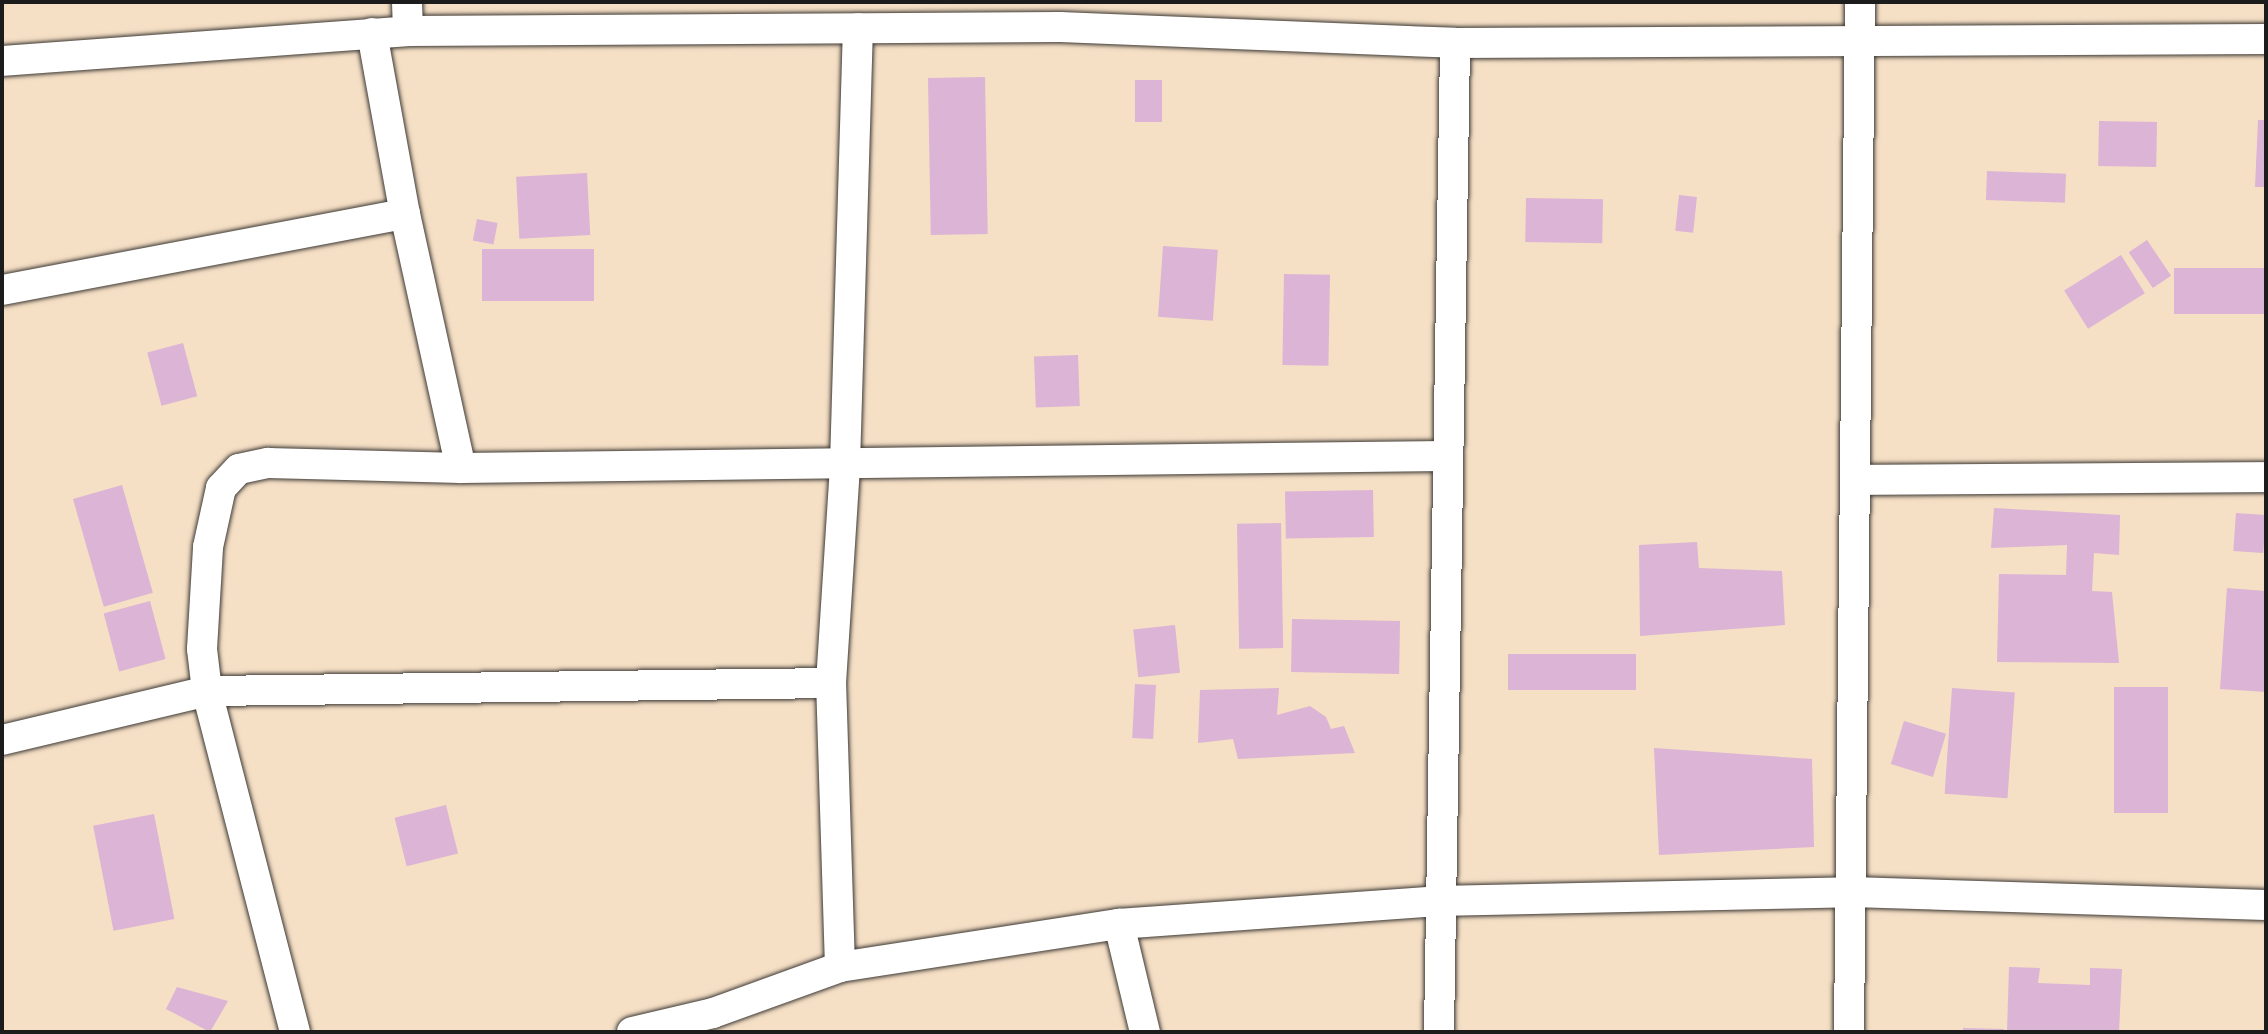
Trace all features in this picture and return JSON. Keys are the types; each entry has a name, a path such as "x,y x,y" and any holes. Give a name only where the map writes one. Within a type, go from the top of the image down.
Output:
{"street":[{"path":"1849,1032 1858,480 1860,2"},
{"path":"2,61 372,33 407,17 858,28 1060,27 1455,43 2266,39"},
{"path":"840,967 831,683 845,464 858,28"},
{"path":"372,33 405,214 461,468"},
{"path":"1439,1032 1437,901 1455,43"},
{"path":"2,278 2,290 405,214"},
{"path":"295,1032 207,691 200,630 204,575 221,488 229,476 239,469 268,463 461,468 1445,456"},
{"path":"1858,480 2266,477"},
{"path":"2,740 207,691 831,683"},
{"path":"632,1032 715,1022 840,967 1119,924 1437,901 1851,892 2266,905"},
{"path":"1119,924 1145,1032"}],"building":[{"path":"985,77 988,234 931,235 928,78"},
{"path":"1135,80 1162,80 1162,122 1135,122"},
{"path":"2258,120 2266,120 2266,187 2255,187"},
{"path":"2099,121 2157,122 2156,167 2098,166"},
{"path":"1987,171 2066,174 2065,203 1986,200"},
{"path":"587,173 590,235 519,239 516,177"},
{"path":"1679,195 1697,197 1693,233 1675,231"},
{"path":"1526,198 1603,199 1602,243 1525,242"},
{"path":"477,219 498,223 493,245 473,241"},
{"path":"2147,240 2171,276 2153,288 2129,252"},
{"path":"1163,246 1218,250 1213,321 1158,317"},
{"path":"482,249 594,249 594,301 482,301"},
{"path":"2121,255 2145,293 2088,329 2064,291"},
{"path":"2174,268 2266,268 2266,314 2174,314"},
{"path":"1284,274 1330,275 1328,366 1282,365"},
{"path":"183,343 197,396 161,406 147,353"},
{"path":"1078,355 1080,406 1036,408 1034,357"},
{"path":"122,485 153,593 104,607 73,499"},
{"path":"1373,490 1374,537 1286,539 1285,492"},
{"path":"1994,508 2120,515 2119,555 2094,553 2092,591 2112,592 2119,663 1997,662 1999,574 2066,575 2067,545 1991,548"},
{"path":"2236,513 2266,515 2263,553 2233,551"},
{"path":"1281,523 1283,648 1239,649 1237,524"},
{"path":"1697,542 1699,568 1782,571 1785,625 1640,636 1639,545"},
{"path":"2227,588 2266,591 2266,692 2220,689"},
{"path":"150,601 166,659 119,671 104,613"},
{"path":"1292,619 1400,621 1399,674 1291,672"},
{"path":"1175,625 1180,673 1138,677 1133,629"},
{"path":"1508,654 1636,654 1636,690 1508,690"},
{"path":"1135,684 1156,685 1153,739 1132,738"},
{"path":"2114,687 2168,687 2168,813 2114,813"},
{"path":"1279,688 1277,715 1310,706 1326,717 1331,729 1344,726 1355,753 1238,759 1233,739 1198,743 1200,690"},
{"path":"1952,688 2015,692 2007,798 1945,794"},
{"path":"1904,721 1946,734 1933,777 1891,764"},
{"path":"1654,748 1812,759 1814,847 1659,855"},
{"path":"446,805 458,854 407,866 395,818"},
{"path":"154,814 174,919 114,931 93,826"},
{"path":"2009,967 2040,968 2038,983 2090,985 2090,968 2122,969 2119,1032 2007,1032"},
{"path":"177,987 228,1001 210,1032 166,1009"},
{"path":"1963,1028 2004,1029 2004,1032 1963,1032"}]}
